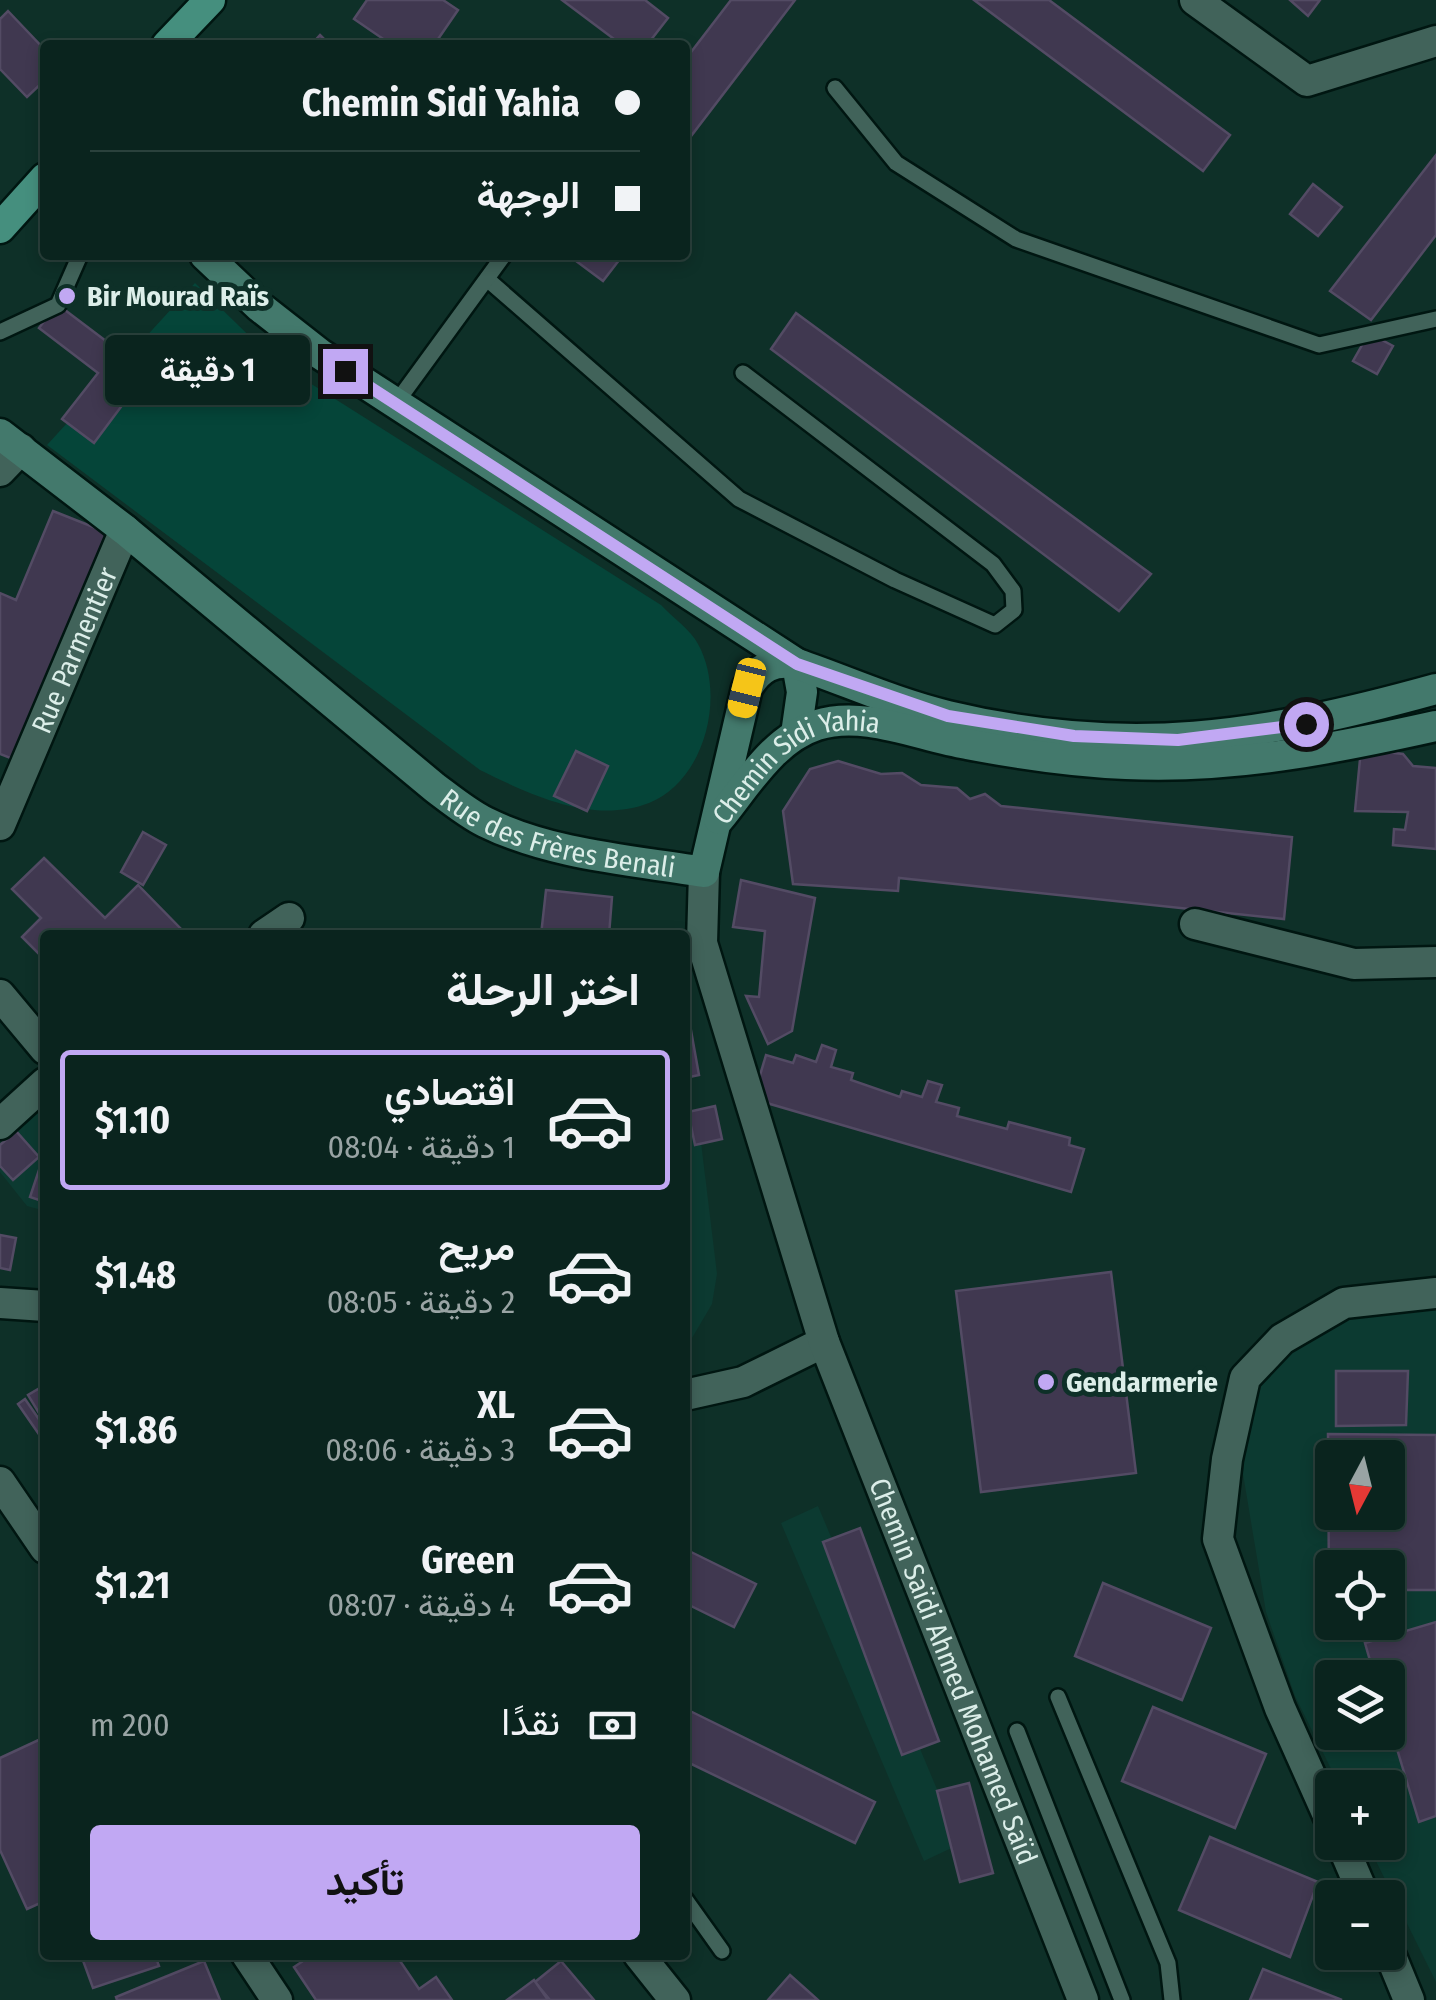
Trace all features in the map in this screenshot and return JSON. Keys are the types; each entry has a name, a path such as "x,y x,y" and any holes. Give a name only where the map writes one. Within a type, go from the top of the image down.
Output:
{"main road":[{"path":"172,40 210,0"},
{"path":"0,228 40,184"},
{"path":"210,260 260,307 320,354 797,664 802,692 796,734"},
{"name":"Rue des Frères Benali","path":"7,452 125,530 434,787 483,821 539,844 704,872"},
{"name":"Chemin Sidi Yahia","path":"714,826 747,688 764,667 797,664 948,716 1126,740 1212,738 1281,729 1436,689"},
{"name":"Chemin Sidi Yahia","path":"714,826 766,761 796,734 818,725 862,721 965,744 1072,760 1180,765 1288,756 1436,726"},
{"path":"704,872 714,826"}],"street":[{"path":"1195,0 1307,81 1436,41"},
{"name":"Rue Parmentier","path":"0,825 125,530"},
{"name":"Rue des Frères Benali","path":"704,872 702,943 824,1342"},
{"path":"1195,924 1354,964 1436,962"},
{"path":"0,994 40,1042"},
{"path":"0,1124 40,1088"},
{"path":"1315,1786 1280,1708 1218,1539 1228,1459 1246,1378 1282,1339 1344,1304 1436,1293"},
{"path":"0,1303 40,1306"},
{"path":"690,1395 743,1382 824,1342"},
{"name":"Chemin Saïdi Ahmed Mohamed Saïd","path":"824,1342 1084,2000"},
{"path":"0,1482 40,1541"},
{"path":"250,1960 277,2000"},
{"path":"643,1960 675,2000"},
{"path":"1396,1970 1409,2000"}],"lane":[{"path":"835,88 896,163 1016,239 1319,346 1436,319"},
{"path":"0,332 58,305 78,260"},
{"path":"396,404 500,260"},
{"path":"486,279 738,500 995,624 1014,610 1012,590 993,564 742,373"},
{"path":"1058,1697 1168,1963 1172,2000"},
{"path":"1017,1731 1122,2000"},
{"path":"690,1906 722,1952"}],"shaded area":[{"path":"40,1111 40,1210 27,1206 0,1172 0,1147"},
{"path":"699,1126 717,1274 712,1304 690,1339 690,1128"},
{"path":"1436,1302 1436,1982 1405,1920 1405,1880 1385,1880 1375,1860 1405,1860 1405,1770 1332,1770 1322,1750 1405,1750 1405,1660 1315,1660 1315,1736 1295,1696 1266,1612 1243,1474 1248,1424 1264,1372 1315,1322"},
{"path":"818,1506 960,1844 924,1861 781,1523"}],"green space":[{"path":"195,283 275,361 661,605 691,634 706,664 710,710 697,756 669,792 627,809 583,809 540,797 480,770 47,445"}],"building":[{"path":"367,0 443,0 458,10 437,40 385,40 354,19"},
{"path":"562,0 645,0 668,18 651,40 615,40"},
{"path":"731,0 795,0 690,137 690,53"},
{"path":"974,0 1049,0 1230,135 1203,171"},
{"path":"1290,0 1320,0 1308,16"},
{"path":"8,11 40,45 40,85 27,97 0,69 0,19"},
{"path":"1436,155 1436,235 1371,320 1330,291"},
{"path":"1313,184 1342,207 1318,236 1290,214"},
{"path":"575,260 619,260 603,281"},
{"path":"57,304 147,372 94,443 62,419 98,373 39,328"},
{"path":"796,313 1151,574 1119,611 771,349"},
{"path":"1369,333 1393,346 1377,374 1353,361"},
{"path":"53,511 111,534 18,761 0,754 0,593 16,600"},
{"path":"1361,749 1403,754 1413,766 1436,768 1436,849 1393,845 1394,829 1405,830 1408,812 1355,811"},
{"path":"576,751 608,766 587,811 554,796"},
{"path":"838,761 881,774 902,773 921,785 957,788 970,799 985,794 1001,806 1292,837 1284,919 899,878 898,891 793,884 783,811 810,769"},
{"path":"143,832 166,845 143,885 121,872"},
{"path":"44,858 105,918 138,885 182,930 40,930 40,955 22,937 41,918 12,889"},
{"path":"741,880 815,898 792,1031 768,1044 746,996 759,997 765,931 733,927"},
{"path":"546,890 612,897 609,930 542,930"},
{"path":"690,1025 699,1075 690,1077"},
{"path":"822,1045 836,1050 831,1067 853,1073 851,1080 900,1097 902,1091 922,1097 928,1081 942,1085 936,1102 959,1108 957,1116 1007,1129 1009,1122 1070,1138 1069,1145 1084,1149 1071,1192 753,1099 766,1055 793,1063 796,1055 816,1062"},
{"path":"715,1106 722,1139 695,1145 690,1112"},
{"path":"16,1131 39,1157 13,1180 0,1166 0,1145"},
{"path":"40,1167 40,1200 30,1197"},
{"path":"0,1235 16,1238 10,1270 0,1268"},
{"name":"Gendarmerie","path":"1111,1272 1136,1473 981,1492 956,1291"},
{"path":"1336,1371 1408,1371 1406,1425 1336,1426"},
{"path":"40,1388 40,1415 28,1395"},
{"path":"25,1399 40,1421 40,1436 18,1404"},
{"path":"1328,1434 1436,1435 1436,1590 1405,1590 1405,1550 1329,1550 1329,1530 1405,1530 1405,1440 1328,1440"},
{"path":"860,1528 939,1741 902,1755 823,1542"},
{"path":"690,1551 756,1584 734,1627 690,1605"},
{"path":"1103,1583 1211,1628 1182,1700 1075,1656"},
{"path":"1436,1622 1436,1816 1419,1822 1397,1750 1405,1750 1405,1660 1370,1660 1365,1643 1405,1640 1405,1631"},
{"path":"1153,1707 1266,1754 1235,1828 1122,1781"},
{"path":"690,1711 875,1802 855,1843 690,1763"},
{"path":"40,1739 40,1903 27,1909 0,1850 0,1758"},
{"path":"969,1783 993,1873 960,1882 937,1791"},
{"path":"1210,1837 1315,1881 1290,1957 1179,1910"},
{"path":"83,1960 157,1960 159,1966 93,1988"},
{"path":"304,1960 399,1960 419,1989 436,1977 452,2000 316,2000 294,1967"},
{"path":"204,1961 220,2000 117,2000 116,1997"},
{"path":"561,1961 594,2000 550,2000 535,1982"},
{"path":"1263,1969 1342,2000 1250,2000"},
{"path":"790,1975 818,2000 768,2000"},
{"path":"534,1980 548,2000 507,2000"}],"place":[{"name":"Bir Mourad Raïs","path":"67,296"},
{"name":"Gendarmerie","path":"1046,1382"}],"route":[{"path":"345,371 797,664 948,716 1074,736 1178,740 1306,724"}]}
